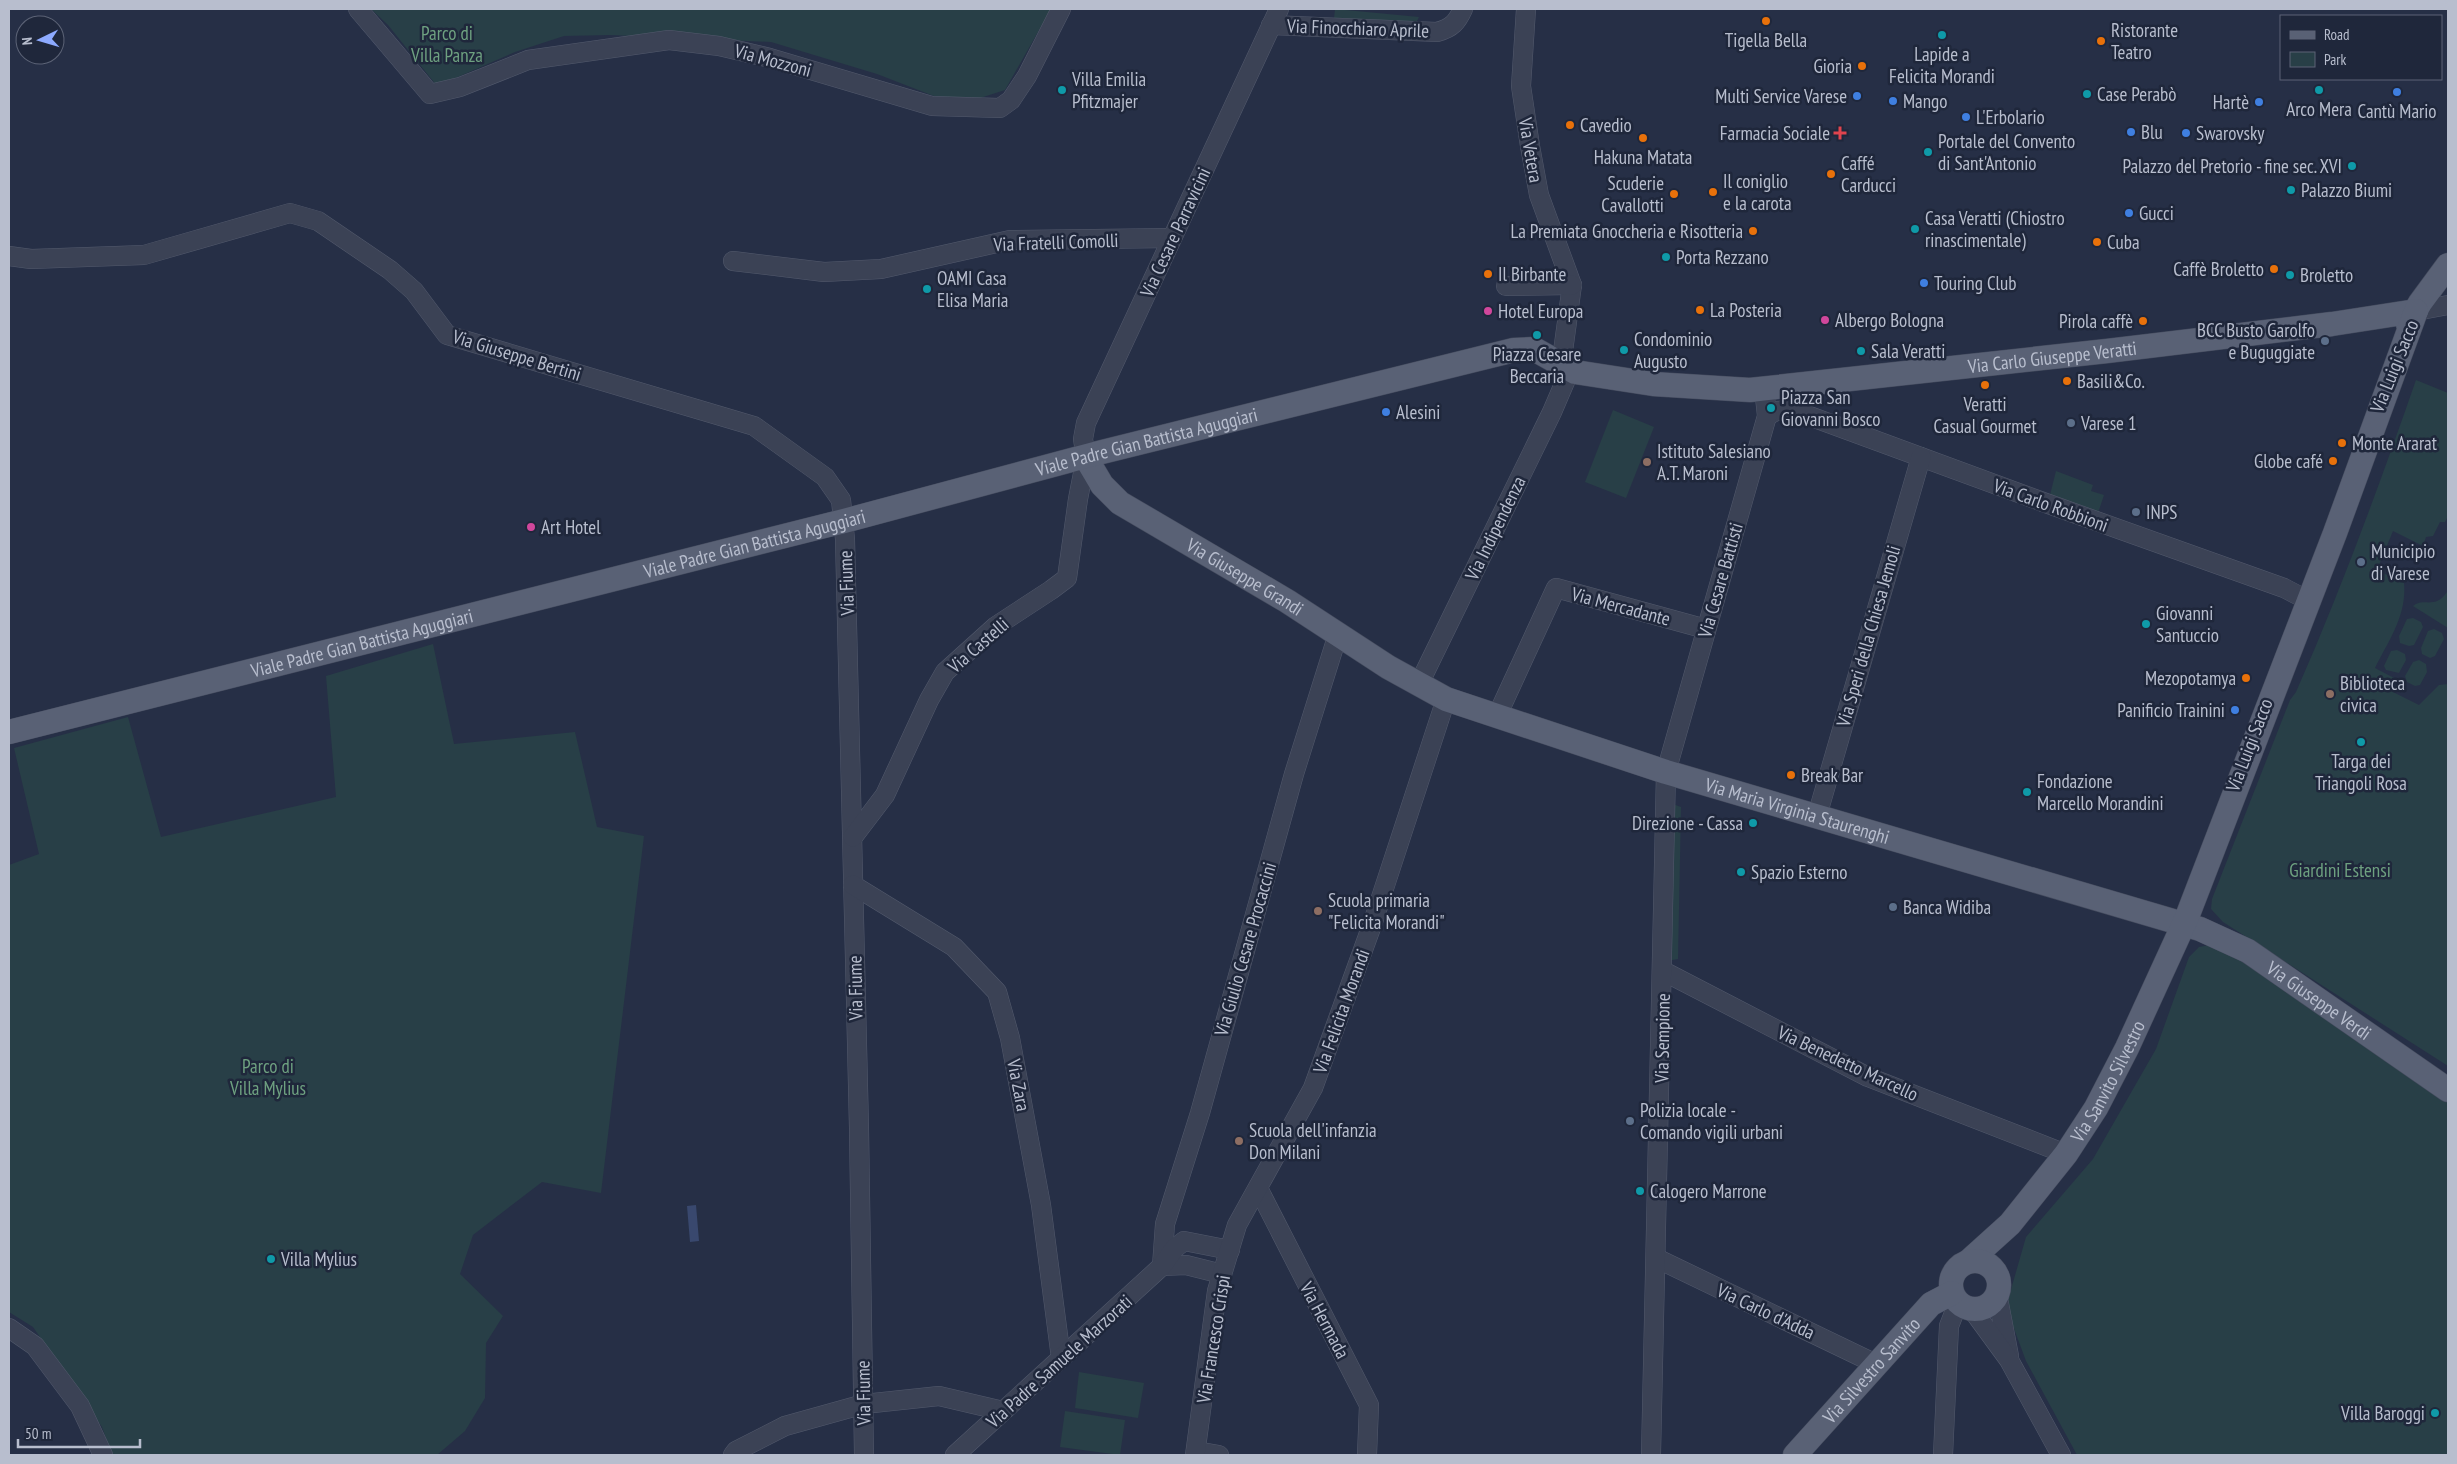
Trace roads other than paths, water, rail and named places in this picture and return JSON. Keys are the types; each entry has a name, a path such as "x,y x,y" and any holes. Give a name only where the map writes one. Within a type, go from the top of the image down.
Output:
{"main road":[{"path":"2416,311 2448,265"},
{"path":"2416,311 2425,304 2448,273"},
{"name":"Via Carlo Giuseppe Veratti","path":"1564,367 1653,384 1750,390 2107,351 2332,324 2416,311"},
{"name":"Via Luigi Sacco","path":"2182,925 2416,311"},
{"name":"Viale Padre Gian Battista Aguggiari","path":"9,732 1514,350 1534,349 1564,367"},
{"name":"Via Giuseppe Grandi","path":"1086,458 1102,485 1120,504 1287,601 1419,684"},
{"name":"Via Maria Virginia Staurenghi","path":"1419,684 1446,699 1666,772 1935,849 2182,925"},
{"name":"Via Giuseppe Verdi","path":"2182,925 2200,929 2248,951 2448,1090"},
{"name":"Via Sanvito Silvestro","path":"1969,1261 2010,1224 2066,1154 2096,1108 2127,1048 2182,925"},
{"name":"Via Sanvito Silvestro","path":"1998,1287 2010,1224"},
{"path":"1969,1261 1977,1261 1991,1268 1998,1287 1987,1305 1960,1301 1952,1277 1962,1264 1969,1261"},
{"name":"Via Silvestro Sanvito","path":"1795,1455 1930,1304 1960,1301"}],"street":[{"name":"Via Mozzoni","path":"358,9 430,94 460,87 528,60 669,40 719,46 770,58 932,106 1000,108 1010,100 1027,76 1061,9"},
{"name":"Via Finocchiaro Aprile","path":"1275,17 1437,32 1448,29 1453,25 1463,9"},
{"name":"Via Vetera","path":"1526,9 1522,86 1530,146 1539,195 1572,286"},
{"name":"Via Cesare Parravicini","path":"1086,458 1083,439 1086,423 1275,17"},
{"name":"Via Giuseppe Bertini","path":"9,256 31,259 144,255 290,213 318,221 390,270 414,291 447,335 754,426 825,477 841,500 844,521"},
{"name":"Via Fratelli Comolli","path":"734,261 824,272 881,269 1010,240 1172,238"},
{"path":"1506,286 1572,286 1564,367"},
{"path":"2416,311 2448,305"},
{"name":"Via Indipendenza","path":"1419,684 1552,412 1564,367"},
{"path":"1767,416 1776,411 1793,410 1788,385"},
{"name":"Via Cesare Battisti","path":"1666,772 1767,416 1764,388"},
{"name":"Via Carlo Robbioni","path":"1793,410 2284,588 2307,600"},
{"name":"Via Speri della Chiesa Jemoli","path":"1816,816 1921,457"},
{"name":"Via Castelli","path":"853,837 885,795 929,700 945,672 996,626 1067,578 1086,458"},
{"name":"Via Fiume","path":"844,521 853,837 864,1455"},
{"name":"Via Mercadante","path":"1496,716 1556,588 1706,629"},
{"name":"Via Giulio Cesare Procaccini","path":"1162,1266 1165,1224 1200,1113 1294,774 1338,634"},
{"name":"Via Felicita Morandi","path":"1238,1225 1259,1190 1313,1088 1372,925 1446,699"},
{"name":"Via Sempione","path":"1652,1455 1666,772"},
{"name":"Via Zara","path":"853,886 954,947 997,992 1010,1038 1041,1205 1062,1358"},
{"name":"Via Benedetto Marcello","path":"1663,971 1868,1076 2066,1154"},
{"name":"Via Hermada","path":"1259,1190 1369,1405 1367,1455"},
{"name":"Via Francesco Crispi","path":"1196,1453 1217,1291 1238,1225"},
{"name":"Via Padre Samuele Marzorati","path":"955,1455 1162,1266 1174,1249 1184,1241 1230,1250"},
{"name":"Via Carlo d'Adda","path":"1656,1258 1876,1364"},
{"path":"1162,1266 1186,1266 1222,1274"},
{"path":"1998,1287 2010,1360"},
{"path":"1943,1455 1949,1326 1960,1301 2010,1360 2061,1455"},
{"path":"9,1328 35,1346 80,1406 103,1455"},
{"path":"733,1455 736,1451 785,1426 864,1404 939,1396 1003,1411"},
{"path":"1196,1453 1219,1455"}],"water":[{"path":"696,1205 699,1241 690,1242 687,1206"}],"place":[{"name":"Tigella Bella","path":"1766,21"},
{"name":"Lapide a Felicita Morandi","path":"1942,35"},
{"name":"Ristorante Teatro","path":"2101,41"},
{"name":"Gioria","path":"1862,66"},
{"name":"Villa Emilia Pfitzmajer","path":"1062,90"},
{"name":"Arco Mera","path":"2319,90"},
{"name":"Cantù Mario","path":"2397,92"},
{"name":"Case Perabò","path":"2087,94"},
{"name":"Multi Service Varese","path":"1857,96"},
{"name":"Mango","path":"1893,101"},
{"name":"Hartè","path":"2259,102"},
{"name":"L'Erbolario","path":"1966,117"},
{"name":"Cavedio","path":"1570,125"},
{"name":"Blu","path":"2131,132"},
{"name":"Farmacia Sociale","path":"1840,133"},
{"name":"Swarovsky","path":"2186,133"},
{"name":"Hakuna Matata","path":"1643,138"},
{"name":"Portale del Convento di Sant'Antonio","path":"1928,152"},
{"name":"Palazzo del Pretorio - fine sec. XVI","path":"2352,166"},
{"name":"Caffé Carducci","path":"1831,174"},
{"name":"Palazzo Biumi","path":"2291,190"},
{"name":"Il coniglio e la carota","path":"1713,192"},
{"name":"Scuderie Cavallotti","path":"1674,194"},
{"name":"Gucci","path":"2129,213"},
{"name":"Casa Veratti (Chiostro rinascimentale)","path":"1915,229"},
{"name":"La Premiata Gnoccheria e Risotteria","path":"1753,231"},
{"name":"Cuba","path":"2097,242"},
{"name":"Porta Rezzano","path":"1666,257"},
{"name":"Caffè Broletto","path":"2274,269"},
{"name":"Il Birbante","path":"1488,274"},
{"name":"Broletto","path":"2290,275"},
{"name":"Touring Club","path":"1924,283"},
{"name":"OAMI Casa Elisa Maria","path":"927,289"},
{"name":"La Posteria","path":"1700,310"},
{"name":"Hotel Europa","path":"1488,311"},
{"name":"Albergo Bologna","path":"1825,320"},
{"name":"Pirola caffè","path":"2143,321"},
{"name":"Piazza Cesare Beccaria","path":"1537,335"},
{"name":"BCC Busto Garolfo e Buguggiate","path":"2325,341"},
{"name":"Condominio Augusto","path":"1624,350"},
{"name":"Sala Veratti","path":"1861,351"},
{"name":"Basili&Co.","path":"2067,381"},
{"name":"Veratti Casual Gourmet","path":"1985,385"},
{"name":"Piazza San Giovanni Bosco","path":"1771,408"},
{"name":"Alesini","path":"1386,412"},
{"name":"Varese 1","path":"2071,423"},
{"name":"Monte Ararat","path":"2342,443"},
{"name":"Globe café","path":"2333,461"},
{"name":"Istituto Salesiano A.T. Maroni","path":"1647,462"},
{"name":"INPS","path":"2136,512"},
{"name":"Art Hotel","path":"531,527"},
{"name":"Municipio di Varese","path":"2361,562"},
{"name":"Giovanni Santuccio","path":"2146,624"},
{"name":"Mezopotamya","path":"2246,678"},
{"name":"Biblioteca civica","path":"2330,694"},
{"name":"Panificio Trainini","path":"2235,710"},
{"name":"Targa dei Triangoli Rosa","path":"2361,742"},
{"name":"Break Bar","path":"1791,775"},
{"name":"Fondazione Marcello Morandini","path":"2027,792"},
{"name":"Direzione - Cassa","path":"1753,823"},
{"name":"Spazio Esterno","path":"1741,872"},
{"name":"Banca Widiba","path":"1893,907"},
{"name":"Scuola primaria \"Felicita Morandi\"","path":"1318,911"},
{"name":"Polizia locale - Comando vigili urbani","path":"1630,1121"},
{"name":"Scuola dell'infanzia Don Milani","path":"1239,1141"},
{"name":"Calogero Marrone","path":"1640,1191"},
{"name":"Villa Mylius","path":"271,1259"},
{"name":"Villa Baroggi","path":"2435,1413"}],"park label":[{"name":"Parco di Villa Panza","path":"447,44"},
{"name":"Giardini Estensi","path":"2340,870"},
{"name":"Parco di Villa Mylius","path":"268,1077"}]}
